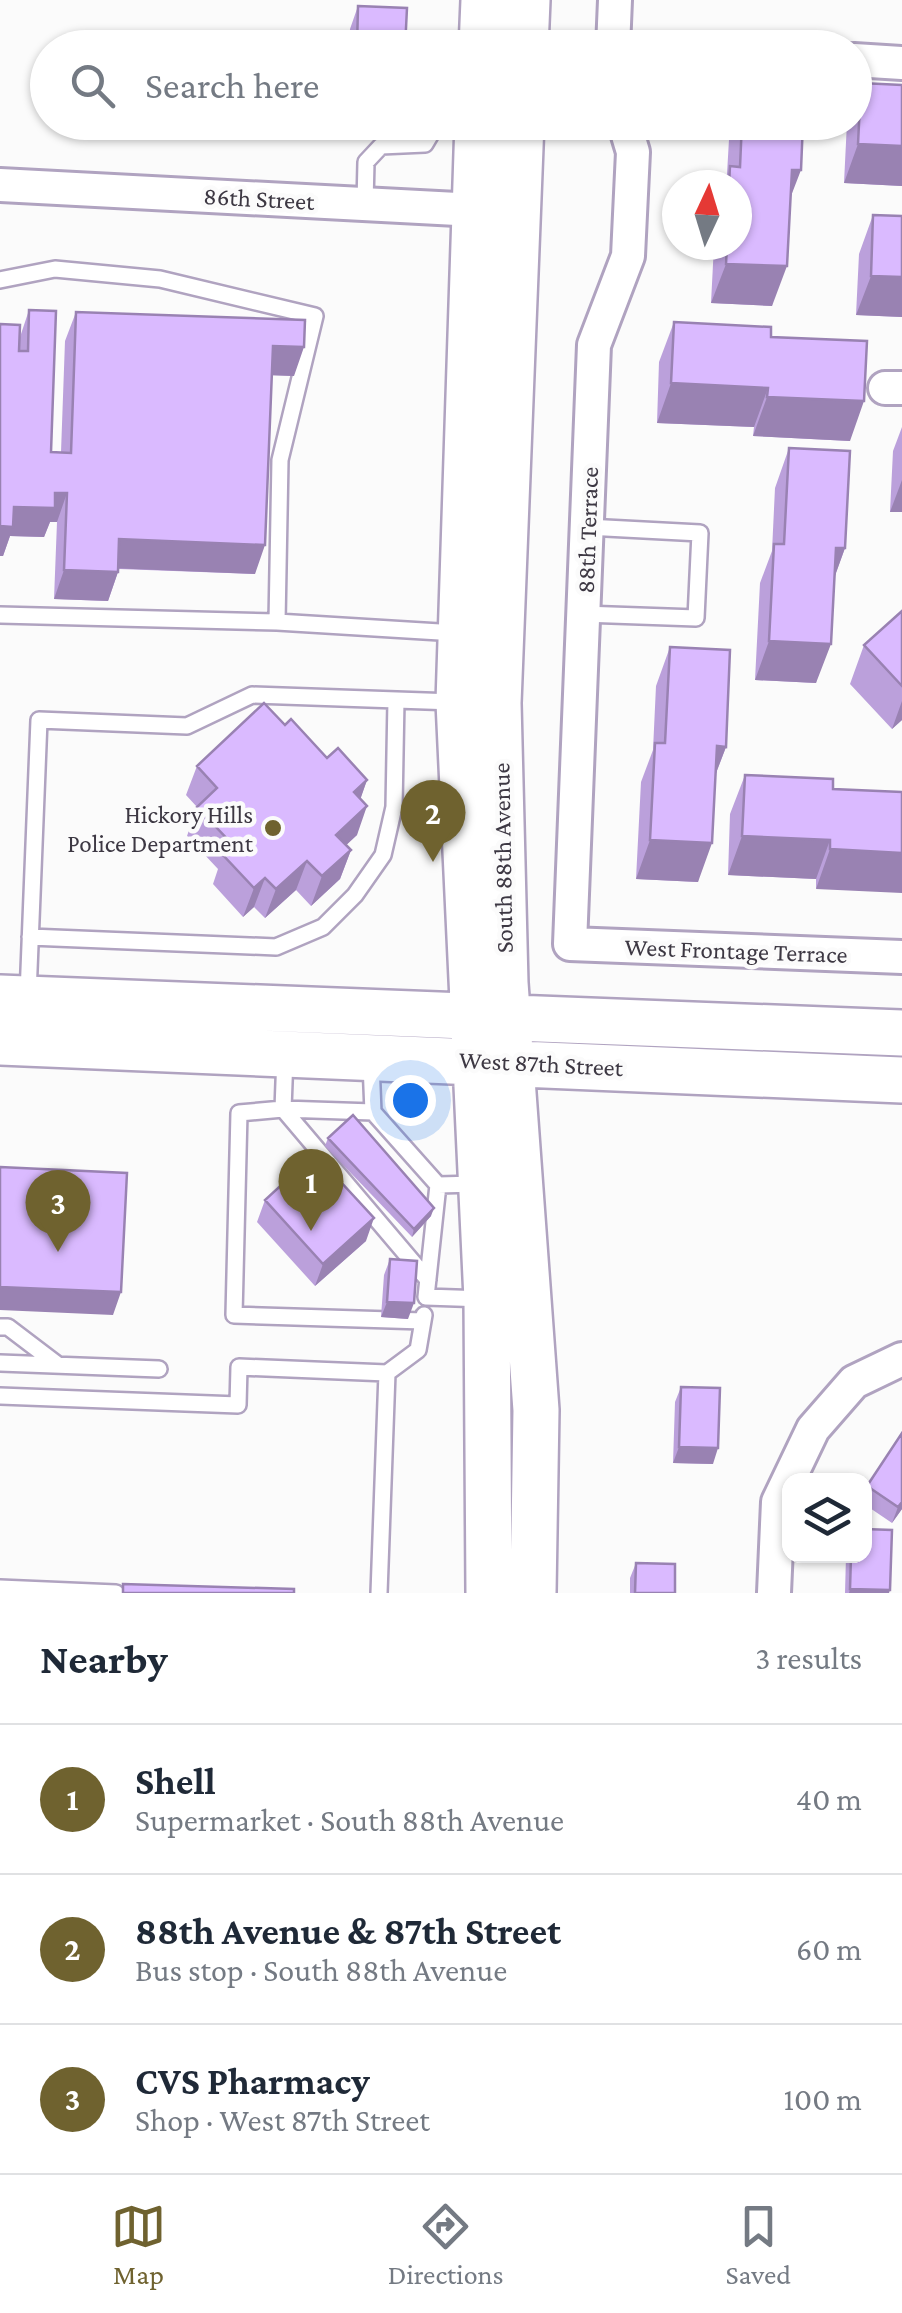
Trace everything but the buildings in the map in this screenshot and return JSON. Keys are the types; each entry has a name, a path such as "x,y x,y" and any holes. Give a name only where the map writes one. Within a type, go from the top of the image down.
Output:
{"street":[{"path":"480,30 484,0"},
{"path":"526,30 527,0"},
{"path":"614,30 615,0"},
{"path":"872,61 902,63"},
{"name":"South 88th Avenue","path":"482,140 496,210 478,703 493,1038 536,1410 533,1593"},
{"name":"88th Terrace","path":"570,944 594,346 628,256 632,152 629,140"},
{"name":"86th Street","path":"0,185 496,210"},
{"name":"South 88th Avenue","path":"478,703 461,634 496,210"},
{"name":"West Frontage Terrace","path":"570,944 902,957"},
{"name":"West 87th Street","path":"14,999 493,1038 902,1080"},
{"name":"West 87th Street","path":"0,1042 371,1055 493,1038 902,1034"},
{"name":"South 88th Avenue","path":"489,1593 487,1299 482,1184 493,1038"},
{"path":"774,1593 778,1502 813,1429 854,1382 902,1358"}],"lane":[{"path":"365,204 366,162 381,146 437,140"},
{"path":"0,280 55,269 160,279 315,316 280,460 277,622"},
{"path":"583,614 696,618 700,533 587,527"},
{"path":"0,615 277,622 461,634"},
{"path":"14,999 30,937 40,720 188,726 252,695 478,703"},
{"path":"30,937 276,947 323,927 355,895 383,855 394,807 396,700"},
{"path":"285,1052 283,1109 427,1288 487,1299"},
{"path":"0,1396 238,1406 239,1367 387,1372 418,1350 438,1185 373,1112 371,1055"},
{"path":"373,1112 283,1109 239,1113 234,1314 423,1321"},
{"path":"438,1185 482,1184"},
{"path":"0,1327 8,1327 58,1365"},
{"path":"0,1362 159,1369"},
{"path":"379,1593 387,1372"},
{"path":"0,1588 116,1593"}],"place":[{"name":"Hickory Hills Police Department","path":"273,828"},
{"name":"88th Avenue & 87th Street","path":"433,862"},
{"name":"Shell","path":"311,1231"},
{"name":"CVS Pharmacy","path":"58,1252"}]}
